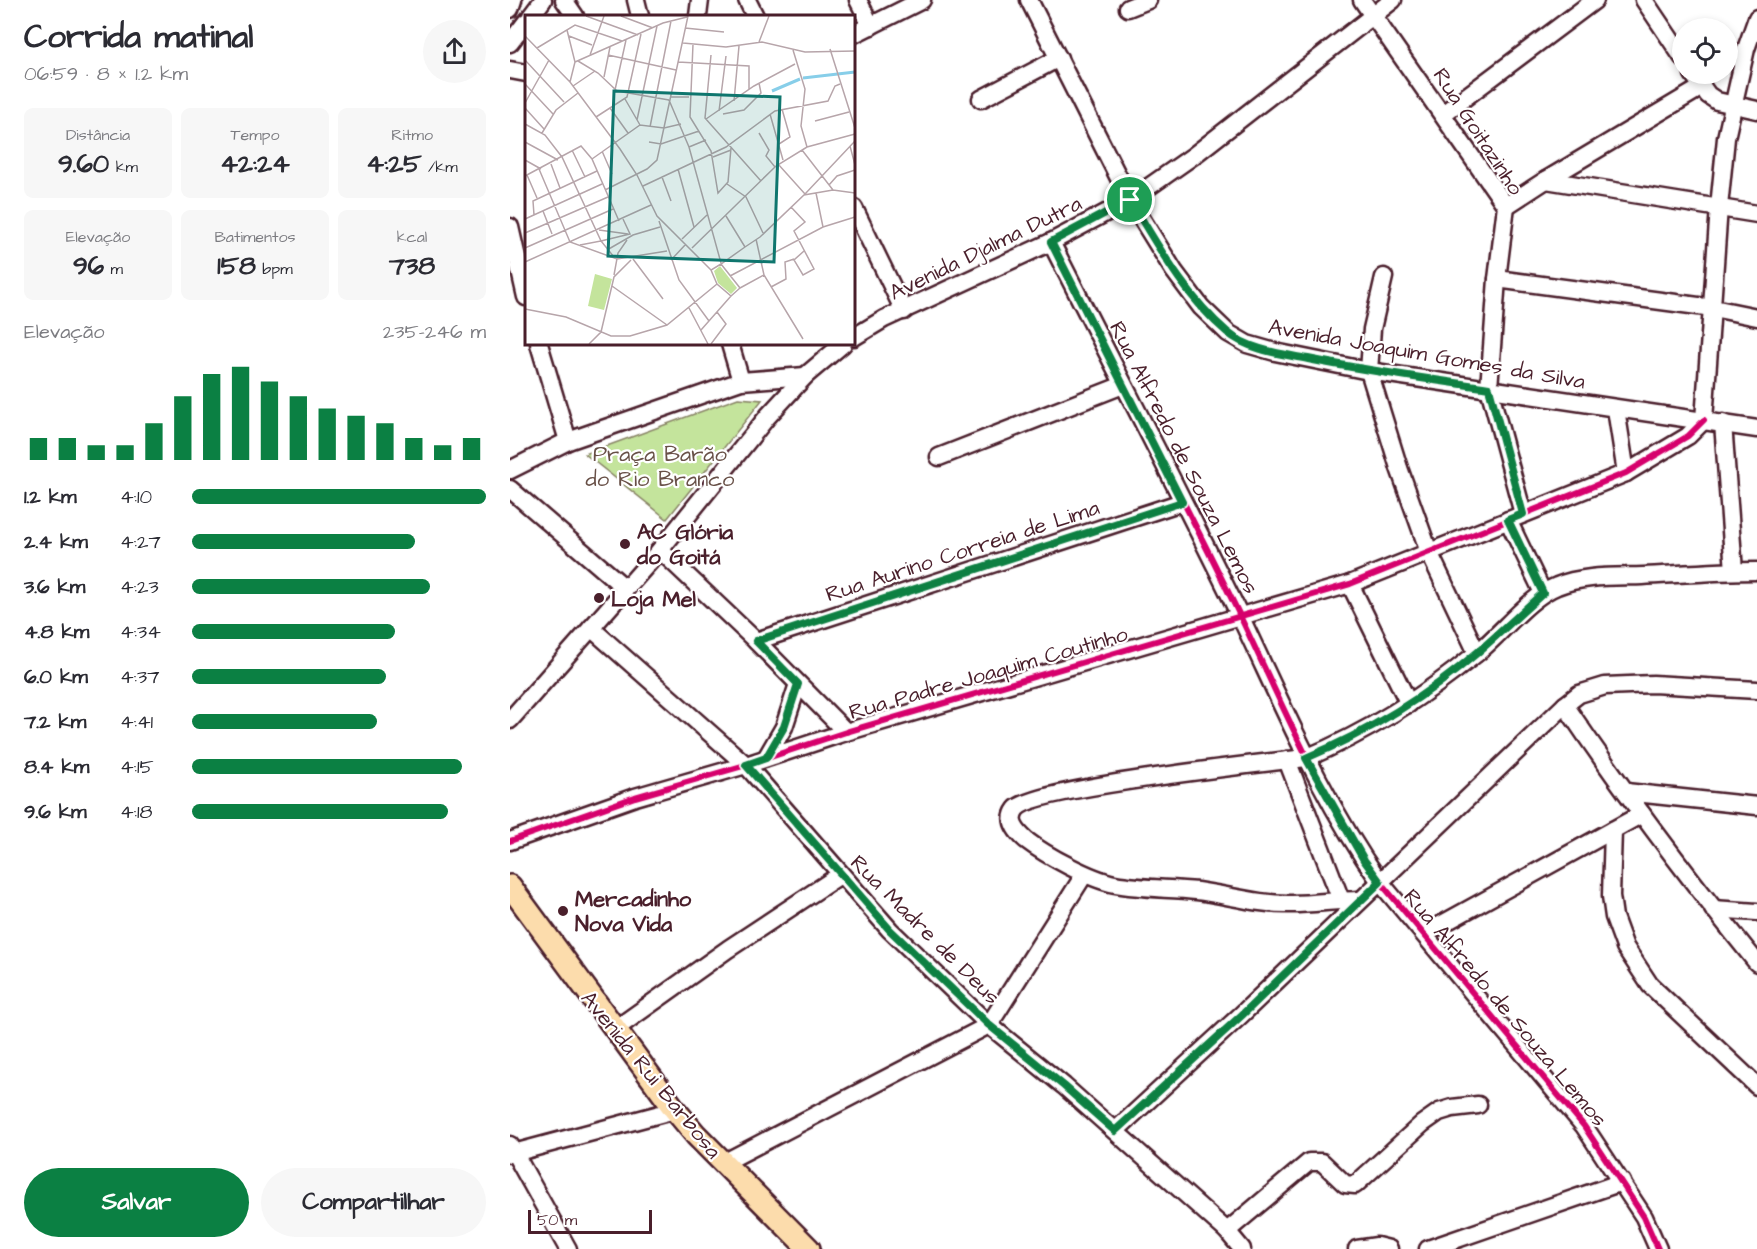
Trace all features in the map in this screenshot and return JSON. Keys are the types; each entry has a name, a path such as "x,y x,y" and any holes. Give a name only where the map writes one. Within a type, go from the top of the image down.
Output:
{"main road":[{"name":"Avenida Rui Barbosa","path":"510,886 675,1110 723,1163 809,1249"}],"street":[{"path":"510,9 513,0"},
{"path":"532,15 543,0"},
{"path":"564,0 573,15"},
{"path":"636,0 640,15"},
{"path":"698,15 700,0"},
{"path":"747,0 754,15"},
{"path":"858,0 871,26"},
{"path":"855,34 922,0"},
{"name":"Avenida Joaquim Gomes da Silva","path":"1029,0 1130,200 1174,271 1201,307 1228,333 1247,344 1275,352 1370,370 1757,429"},
{"path":"1128,8 1148,0"},
{"name":"Rua Goitazinho","path":"1362,0 1506,206 1497,279 1489,388 1515,517 1543,593"},
{"name":"Avenida Djalma Dutra","path":"855,336 1051,242 1130,200 1193,156 1393,0"},
{"path":"1443,114 1595,0"},
{"path":"1644,0 1672,42"},
{"path":"1704,420 1719,207 1732,105 1746,49 1757,18"},
{"path":"510,43 525,23"},
{"path":"981,99 1059,58"},
{"path":"510,70 525,74"},
{"path":"1506,206 1692,84"},
{"path":"1701,84 1708,95 1717,101 1757,110"},
{"path":"1546,180 1757,214"},
{"path":"855,210 904,311"},
{"path":"510,227 525,293"},
{"name":"Rua Alfredo de Souza Lemos","path":"1051,242 1240,617 1306,758 1364,860 1584,1126 1644,1217 1658,1249"},
{"path":"1384,277 1372,328 1370,370 1399,468 1429,552 1477,653"},
{"path":"1497,279 1713,308 1757,317"},
{"path":"539,345 568,441"},
{"path":"730,345 741,381"},
{"path":"510,720 660,550 768,416 805,376 842,345"},
{"path":"510,470 568,441 741,381 805,376"},
{"path":"939,457 1123,385"},
{"path":"1616,409 1626,473"},
{"name":"Rua Padre Joaquim Coutinho","path":"510,841 635,797 746,765 846,732 1350,584 1626,473 1688,436 1704,420"},
{"path":"1723,423 1734,571"},
{"path":"510,489 625,588"},
{"name":"Rua Aurino Correia de Lima","path":"756,641 1182,502"},
{"path":"660,550 756,641 846,732"},
{"path":"1360,900 1272,903 1195,891 1117,885 1084,875 1029,842 1017,832 1012,821 1017,808 1025,803 1056,794 1151,778 1306,758 1364,731 1409,704 1477,653 1543,593 1558,585 1583,580 1757,571"},
{"path":"1350,584 1409,704"},
{"name":"Rua Madre de Deus","path":"591,628 746,765 890,930 989,1025 1115,1131 1227,1231 1242,1249"},
{"path":"766,758 784,727 798,684"},
{"name":"Rua Alfredo de Souza Lemos","path":"1115,1131 1242,1015 1360,900 1579,694 1605,686 1653,684 1757,690"},
{"path":"1565,705 1642,814 1713,909 1757,963"},
{"path":"1287,760 1341,900"},
{"path":"1626,792 1757,806"},
{"path":"1424,934 1642,814"},
{"path":"1613,830 1611,896 1614,917 1625,947 1650,985 1757,1086"},
{"path":"614,1030 728,949 840,875"},
{"path":"723,1163 989,1025 1084,875"},
{"path":"1713,909 1757,912"},
{"path":"1227,1231 1309,1162 1322,1162 1345,1184 1355,1185 1438,1112 1478,1105"},
{"path":"568,1249 511,1150 675,1110"},
{"path":"1428,1249 1622,1182"},
{"path":"1357,1249 1377,1246 1389,1249"}],"green space":[{"name":"Praça Barão do Rio Branco","path":"738,398 762,400 667,519 585,454"}],"cycle path":[{"path":"1051,242 1218,571 1305,753 1359,851 1380,882 1584,1126 1644,1217 1658,1249"},
{"path":"510,841 635,797 746,765 846,732 1350,584 1626,473 1688,436 1704,420"}],"place":[{"name":"AC Glória do Goitá","path":"625,544"},
{"name":"Loja Mel","path":"599,598"},
{"name":"Mercadinho Nova Vida","path":"563,911"}],"route":[{"path":"1130,200 1174,271 1201,307 1228,333 1247,344 1328,363 1489,388 1523,514 1508,520 1543,593 1477,653 1409,704 1364,731 1306,758 1364,860 1380,882 1242,1015 1115,1131 989,1025 890,930 746,765 766,758 784,727 798,684 756,641 1182,502 1051,242 1130,200"}]}
